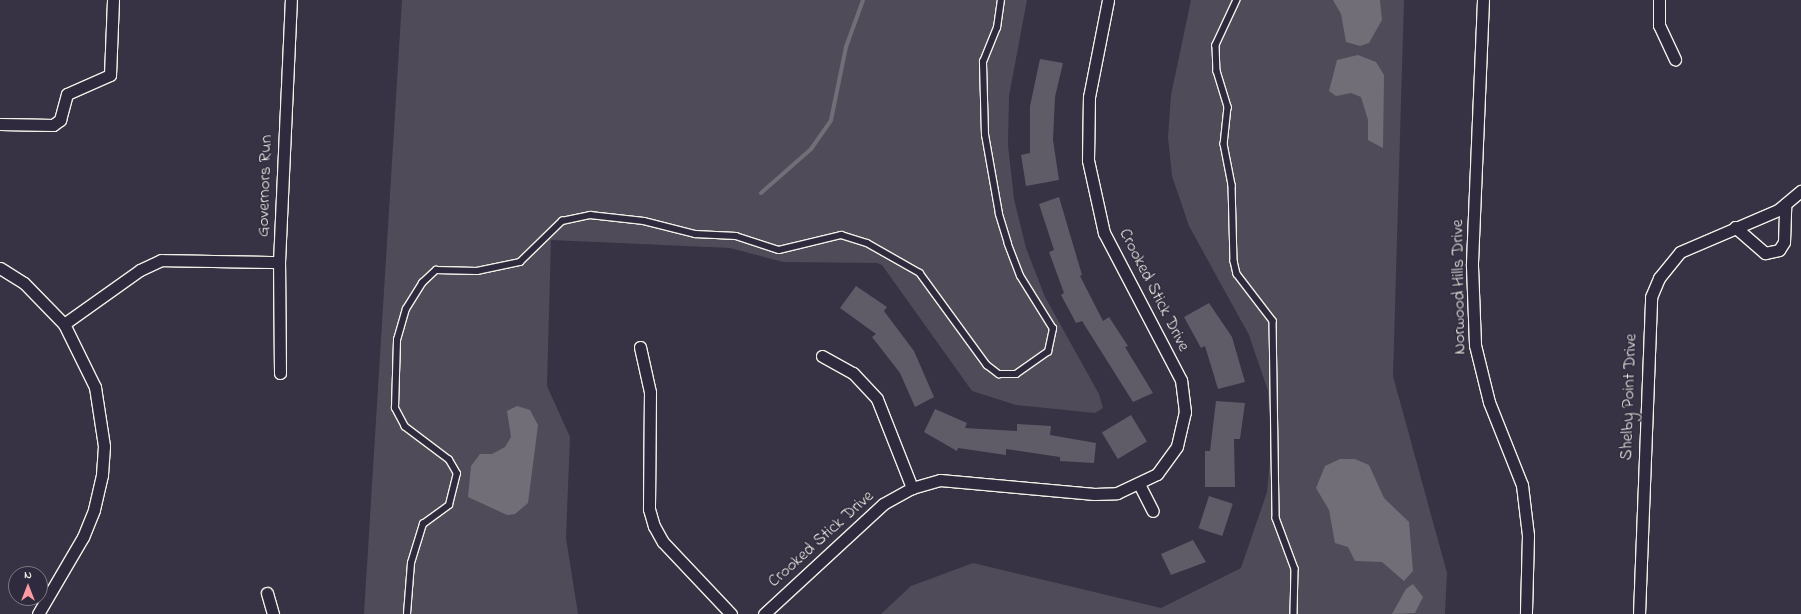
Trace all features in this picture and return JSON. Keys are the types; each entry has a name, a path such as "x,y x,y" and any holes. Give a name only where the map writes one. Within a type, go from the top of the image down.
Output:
{"street":[{"path":"0,124 53,125 60,120 67,94 110,75 113,0"},
{"name":"Governors Run","path":"280,373 279,262 291,0"},
{"name":"Crooked Stick Drive","path":"764,614 883,504 912,488 940,480 1094,494 1117,493 1139,484 1157,474 1177,446 1185,412 1181,380 1104,233 1089,168 1089,98 1108,0"},
{"name":"Norwood Hills Drive","path":"1483,0 1472,266 1475,345 1489,402 1522,485 1528,536 1526,614"},
{"path":"1659,0 1659,25 1675,59"},
{"name":"Shelby Point Drive","path":"1639,614 1652,297 1659,278 1680,252 1785,204 1801,190"},
{"path":"1735,227 1765,253 1779,250 1784,242 1785,204"},
{"path":"64,324 140,270 161,260 190,257 279,262"},
{"path":"0,268 24,283 64,324 95,387 104,446 102,475 83,537 38,614"},
{"path":"640,347 650,392 649,509 654,526 663,542 731,614"},
{"path":"822,356 853,373 877,400 912,488"},
{"path":"1139,484 1153,511"},
{"path":"267,593 273,614"}],"lane":[{"path":"406,614 411,564 423,524 449,505 457,474 449,460 405,428 395,408 397,340 406,309 422,283 436,270 477,271 520,262 562,221 590,215 644,221 695,234 736,236 779,250 841,235 867,243 920,272 993,370 1005,376 1016,374 1048,352 1053,329 1020,276 1013,257 999,214 985,135 982,62 996,28 1002,0"},
{"path":"1237,0 1216,45 1217,71 1228,107 1224,144 1232,185 1234,261 1237,274 1273,321 1276,518 1295,569 1294,614"}],"shaded area":[{"path":"402,0 1027,0 1009,96 1008,145 1014,199 1026,248 1045,297 1099,394 1103,408 1095,413 1016,405 972,391 882,265 877,263 783,262 730,248 551,240 547,386 570,437 566,538 578,614 364,614"},
{"path":"1191,0 1404,0 1393,376 1447,573 1445,614 881,614 911,586 973,563 1161,608 1241,568 1267,492 1271,450 1268,391 1249,335 1189,226 1172,176 1168,137 1171,95"},
{"path":"1333,0 1380,0 1382,20 1369,43 1360,46 1346,42 1341,14"},
{"path":"1358,55 1376,62 1384,75 1383,148 1368,140 1368,120 1361,97 1351,93 1336,96 1329,91 1337,60"},
{"path":"517,406 530,410 538,425 528,503 515,514 507,515 468,497 471,466 480,454 492,454 505,447 511,437 507,411"},
{"path":"1340,459 1355,459 1369,465 1384,498 1409,522 1413,571 1404,581 1382,562 1355,561 1348,547 1335,543 1329,510 1316,488 1325,466"},
{"path":"1413,584 1423,597 1415,613 1392,614 1406,589"}],"building":[{"path":"1040,59 1063,63 1055,97 1053,140 1059,180 1026,186 1021,155 1030,153 1030,106"},
{"path":"1059,197 1082,275 1080,276 1103,321 1109,317 1128,346 1125,347 1153,393 1133,402 1082,321 1076,323 1061,295 1064,293 1049,252 1054,250 1039,204"},
{"path":"856,286 887,307 884,311 914,351 934,397 915,407 900,373 872,337 876,334 840,308"},
{"path":"1209,303 1232,337 1245,382 1218,389 1205,346 1201,348 1184,317"},
{"path":"1216,401 1245,403 1240,439 1234,439 1235,487 1205,487 1205,451 1210,451"},
{"path":"935,409 967,423 965,428 1017,431 1017,424 1051,426 1050,435 1096,443 1094,463 1060,461 1060,457 1006,449 1006,455 958,448 957,451 924,432"},
{"path":"1131,415 1147,442 1118,459 1102,433"},
{"path":"1209,496 1233,504 1222,536 1198,528"},
{"path":"1193,540 1206,562 1171,575 1161,554"}],"waterway":[{"path":"761,193 811,149 831,120 846,47 863,0"}]}
